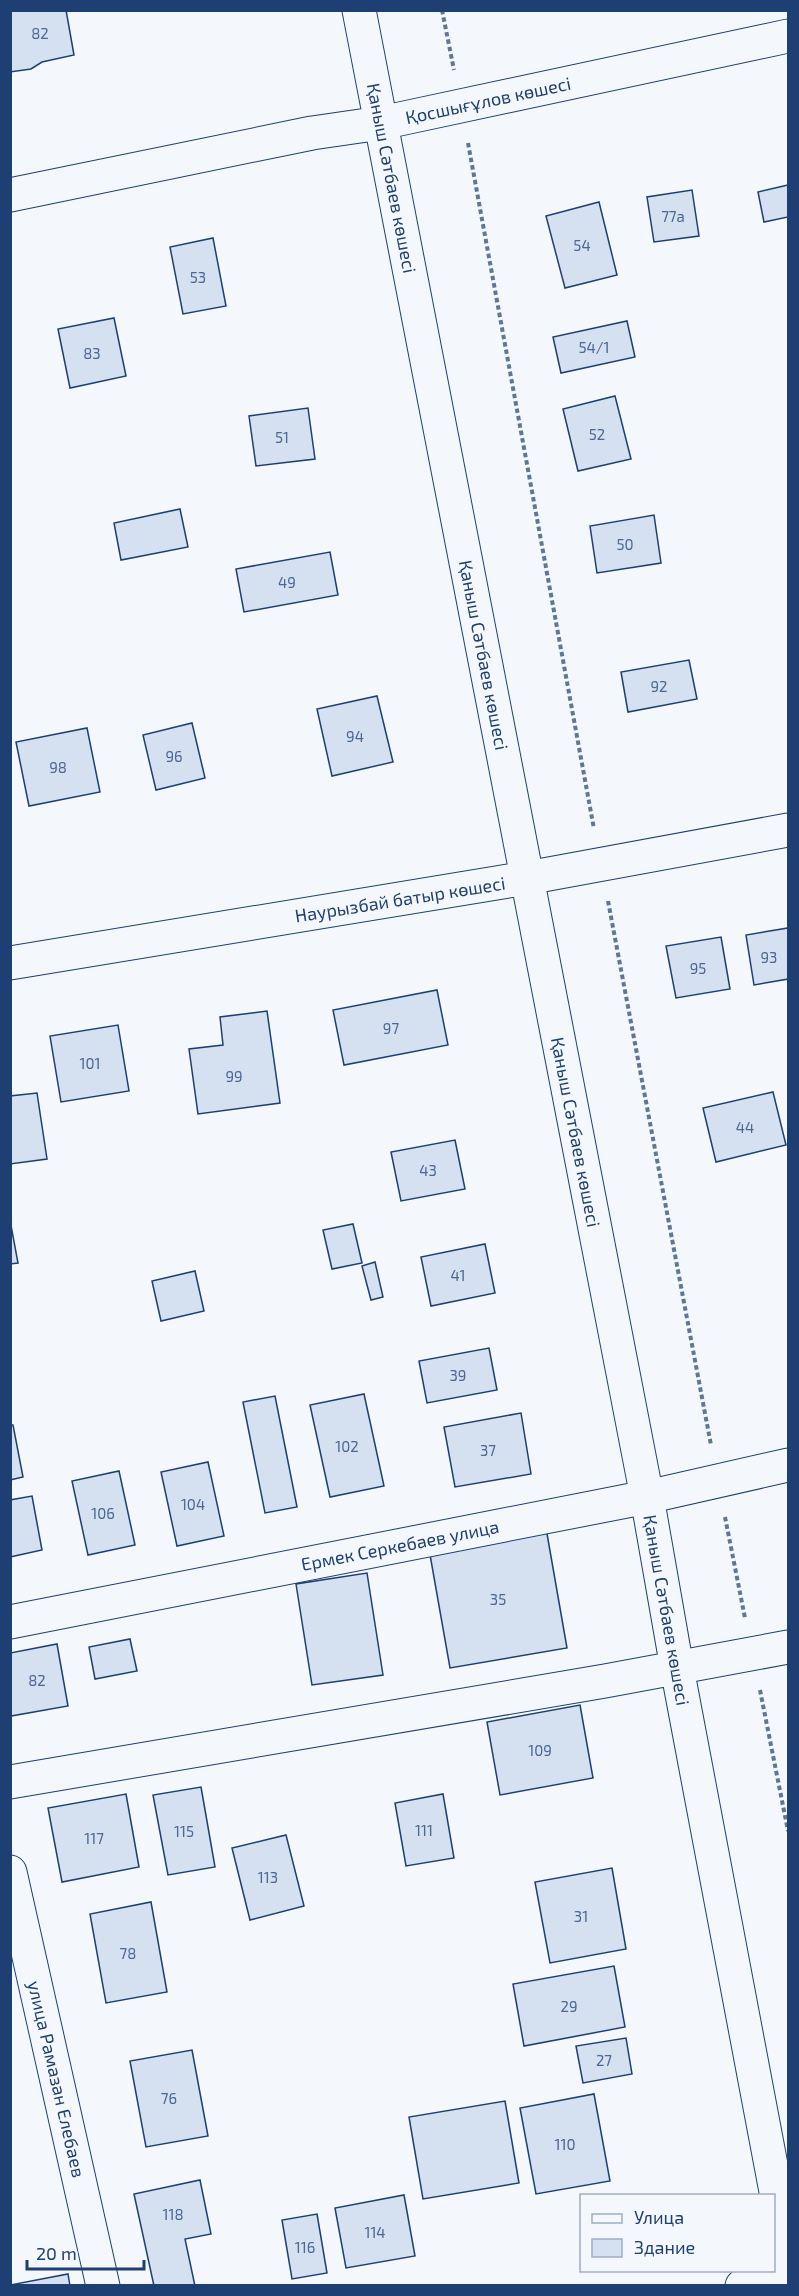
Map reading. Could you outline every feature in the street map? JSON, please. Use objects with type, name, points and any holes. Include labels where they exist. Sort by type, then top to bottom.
[{"type":"street","name":"Қаныш Сәтбаев көшесі","points":[[359,10],[647,1497],[677,1668],[789,2255]]},
{"type":"street","name":"Қосшығұлов көшесі","points":[[10,195],[312,133],[381,123],[789,36]]},
{"type":"street","name":"Наурызбай батыр көшесі","points":[[10,963],[527,878],[789,830]]},
{"type":"street","name":"Ермек Серкебаев улица","points":[[10,1622],[647,1497],[789,1465]]},
{"type":"street","points":[[10,1782],[789,1647]]},
{"type":"street","name":"улица Рамазан Елебаев","points":[[10,1872],[103,2286]]},
{"type":"street","points":[[742,2286],[789,2277]]},
{"type":"path","points":[[442,10],[718,1481],[789,1831]]},
{"type":"building","points":[[10,10],[66,10],[74,55],[42,62],[31,69],[10,72]]},
{"type":"building","points":[[788,185],[788,217],[764,222],[758,192]]},
{"type":"building","points":[[692,190],[699,236],[654,242],[647,197]]},
{"type":"building","points":[[599,202],[617,275],[565,288],[546,216]]},
{"type":"building","points":[[213,238],[226,306],[183,314],[170,247]]},
{"type":"building","points":[[114,318],[126,376],[70,388],[58,329]]},
{"type":"building","points":[[627,321],[635,357],[561,373],[553,337]]},
{"type":"building","points":[[615,396],[631,459],[578,471],[563,409]]},
{"type":"building","points":[[308,408],[315,459],[256,466],[249,416]]},
{"type":"building","points":[[180,509],[188,547],[121,560],[114,523]]},
{"type":"building","points":[[654,515],[661,563],[597,573],[590,526]]},
{"type":"building","points":[[330,552],[338,595],[244,612],[236,569]]},
{"type":"building","points":[[689,660],[697,699],[628,712],[621,672]]},
{"type":"building","points":[[377,696],[393,762],[332,776],[317,709]]},
{"type":"building","points":[[192,723],[205,778],[156,790],[143,735]]},
{"type":"building","points":[[87,728],[100,792],[29,806],[16,742]]},
{"type":"building","points":[[788,928],[788,979],[754,985],[746,935]]},
{"type":"building","points":[[721,937],[730,989],[676,998],[666,946]]},
{"type":"building","points":[[437,990],[448,1045],[344,1065],[333,1010]]},
{"type":"building","points":[[267,1011],[280,1103],[198,1114],[189,1049],[223,1045],[220,1017]]},
{"type":"building","points":[[118,1025],[129,1091],[61,1102],[50,1036]]},
{"type":"building","points":[[773,1092],[786,1145],[716,1162],[703,1108]]},
{"type":"building","points":[[37,1093],[47,1159],[10,1164],[10,1096]]},
{"type":"building","points":[[455,1140],[465,1189],[401,1201],[391,1152]]},
{"type":"building","points":[[10,1220],[18,1263],[10,1264]]},
{"type":"building","points":[[353,1224],[362,1263],[332,1269],[323,1230]]},
{"type":"building","points":[[485,1244],[495,1293],[431,1306],[421,1257]]},
{"type":"building","points":[[375,1262],[383,1297],[371,1300],[362,1266]]},
{"type":"building","points":[[195,1271],[204,1311],[161,1321],[152,1281]]},
{"type":"building","points":[[489,1348],[497,1390],[427,1403],[419,1361]]},
{"type":"building","points":[[364,1394],[384,1486],[330,1497],[310,1405]]},
{"type":"building","points":[[275,1396],[297,1507],[265,1513],[243,1402]]},
{"type":"building","points":[[521,1413],[531,1474],[455,1487],[444,1427]]},
{"type":"building","points":[[10,1425],[13,1425],[23,1477],[10,1480]]},
{"type":"building","points":[[208,1462],[224,1536],[177,1546],[161,1472]]},
{"type":"building","points":[[119,1471],[135,1545],[88,1555],[72,1481]]},
{"type":"building","points":[[32,1496],[42,1550],[10,1557],[10,1500]]},
{"type":"building","points":[[546,1528],[567,1648],[450,1668],[429,1549]]},
{"type":"building","points":[[367,1573],[383,1675],[312,1685],[296,1584]]},
{"type":"building","points":[[130,1639],[137,1671],[95,1679],[89,1647]]},
{"type":"building","points":[[57,1644],[68,1706],[11,1716],[10,1653]]},
{"type":"building","points":[[580,1705],[593,1778],[500,1795],[487,1722]]},
{"type":"building","points":[[201,1787],[215,1867],[168,1875],[153,1795]]},
{"type":"building","points":[[126,1794],[139,1867],[62,1882],[48,1808]]},
{"type":"building","points":[[443,1794],[454,1858],[406,1866],[395,1803]]},
{"type":"building","points":[[286,1835],[304,1906],[250,1920],[232,1848]]},
{"type":"building","points":[[612,1868],[626,1949],[550,1963],[535,1882]]},
{"type":"building","points":[[151,1902],[167,1992],[106,2003],[90,1914]]},
{"type":"building","points":[[614,1966],[625,2027],[524,2046],[513,1984]]},
{"type":"building","points":[[626,2038],[632,2074],[583,2083],[576,2046]]},
{"type":"building","points":[[192,2050],[208,2136],[146,2147],[130,2061]]},
{"type":"building","points":[[594,2094],[610,2181],[536,2194],[520,2108]]},
{"type":"building","points":[[505,2101],[519,2183],[423,2199],[409,2117]]},
{"type":"building","points":[[200,2180],[211,2234],[185,2239],[195,2286],[154,2286],[134,2194]]},
{"type":"building","points":[[404,2195],[415,2256],[346,2268],[335,2208]]},
{"type":"building","points":[[317,2214],[327,2273],[292,2279],[282,2220]]},
{"type":"building","points":[[68,2274],[70,2286],[10,2286],[10,2285]]}]
